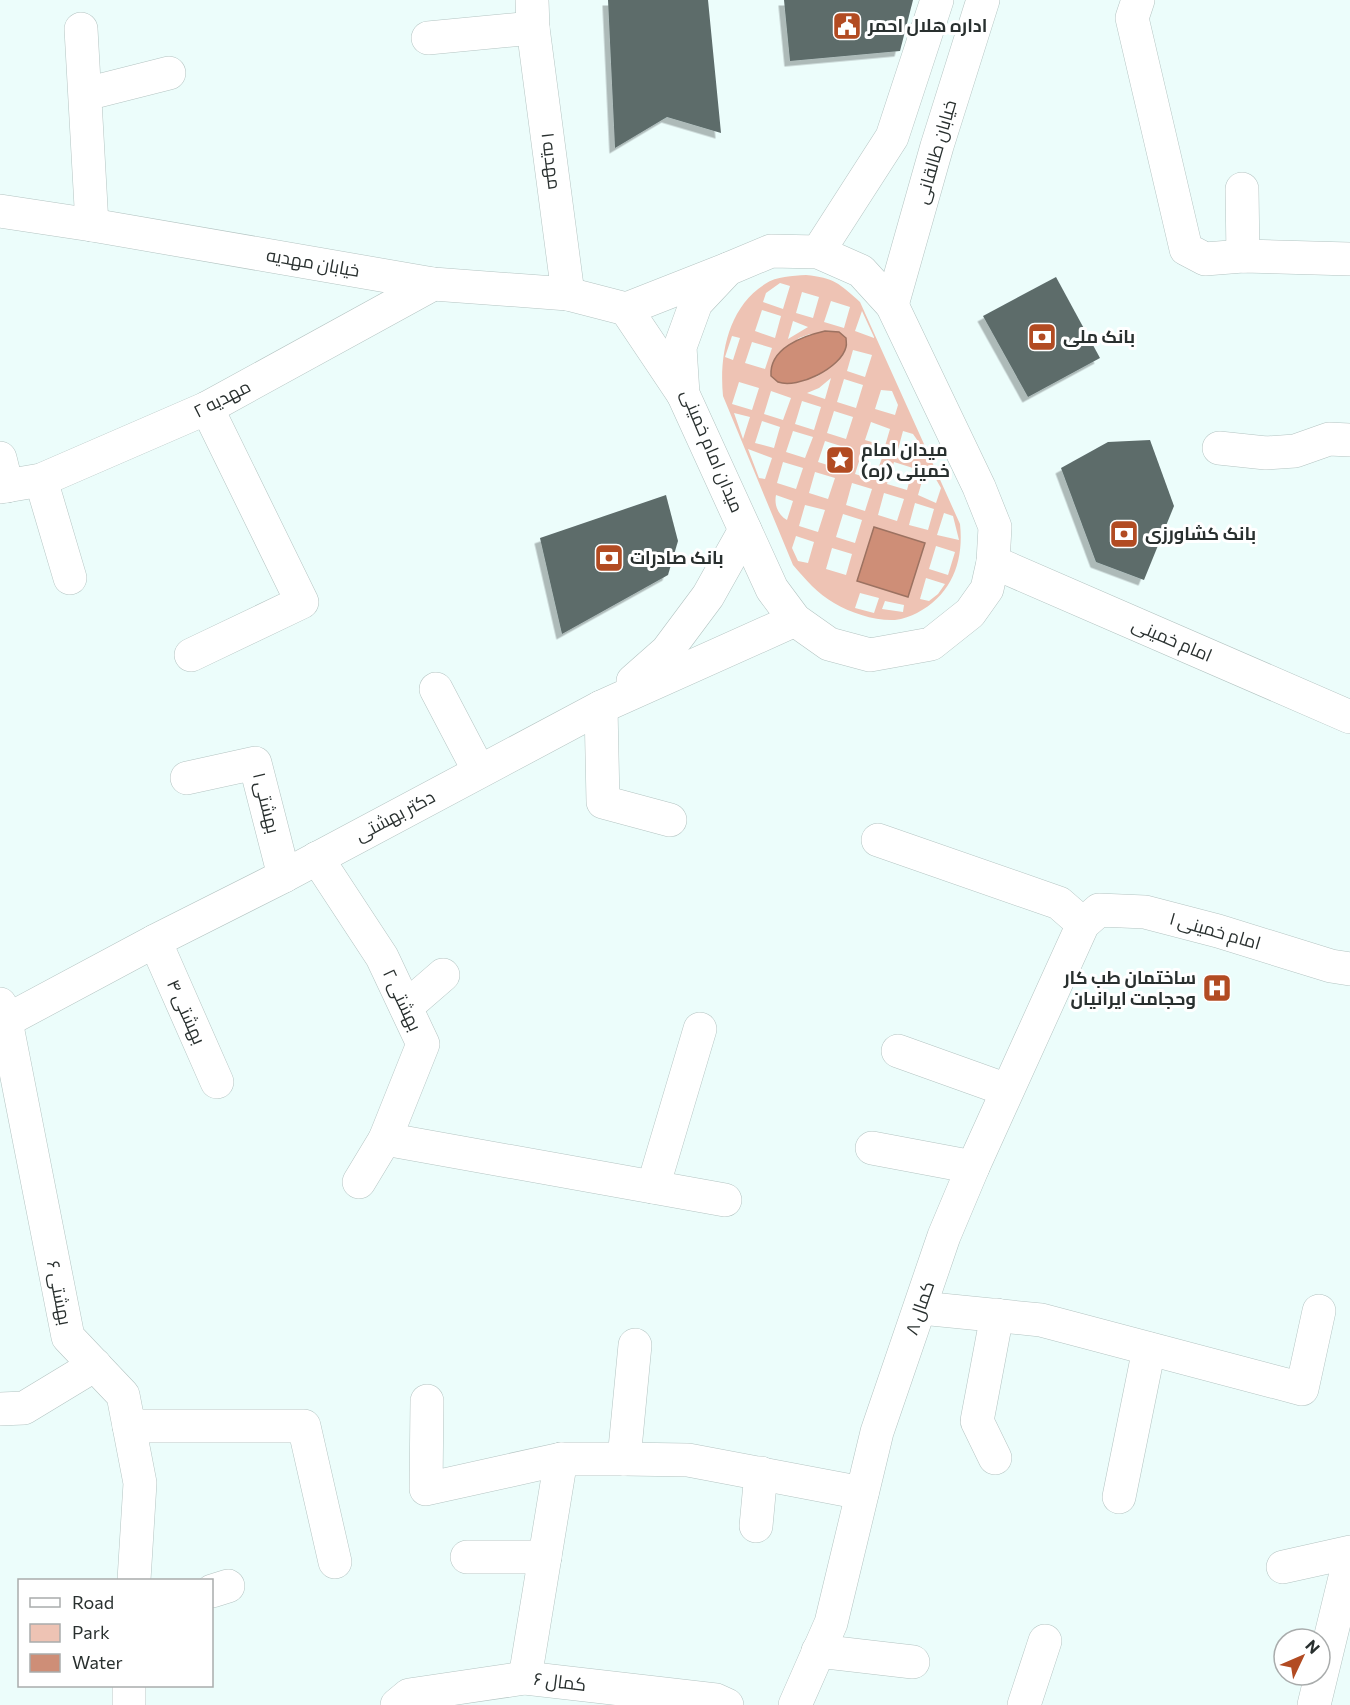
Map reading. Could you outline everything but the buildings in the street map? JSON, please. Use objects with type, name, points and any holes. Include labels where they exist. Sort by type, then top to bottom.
[{"type":"main road","points":[[818,252],[892,137],[938,0]]},
{"type":"main road","name":"خیابان طالقانی","points":[[892,305],[937,146],[983,0]]},
{"type":"main road","points":[[1138,0],[1132,18],[1186,249],[1205,260],[1243,256],[1350,260]]},
{"type":"main road","points":[[428,38],[533,14]]},
{"type":"main road","name":"مهدیه ۱","points":[[533,14],[568,294]]},
{"type":"main road","points":[[81,29],[92,225]]},
{"type":"main road","points":[[86,94],[169,73]]},
{"type":"main road","points":[[1242,189],[1243,256]]},
{"type":"main road","name":"خیابان مهدیه","points":[[0,211],[433,284],[568,294],[626,309]]},
{"type":"main road","name":"میدان امام خمینی","points":[[771,251],[818,252],[861,271],[892,305],[979,487],[995,527],[993,562],[987,589],[970,613],[931,645],[870,655],[829,644],[795,620],[772,589],[683,394],[680,347],[696,303],[728,269],[771,251]]},
{"type":"main road","points":[[683,394],[626,309],[728,269]]},
{"type":"main road","name":"مهدیه ۲","points":[[2,477],[41,480],[207,408],[433,284]]},
{"type":"main road","points":[[191,655],[302,602],[207,408]]},
{"type":"main road","points":[[1219,448],[1266,453],[1295,451],[1329,439],[1350,440]]},
{"type":"main road","points":[[41,480],[70,578]]},
{"type":"main road","points":[[670,820],[603,802],[601,707],[667,651],[708,596],[745,530]]},
{"type":"main road","name":"امام خمینی","points":[[993,562],[1350,717]]},
{"type":"main road","name":"دکتر بهشتی","points":[[2,1016],[284,876],[601,707],[795,620]]},
{"type":"main road","points":[[436,689],[479,771]]},
{"type":"main road","name":"بهشتی ۱","points":[[187,778],[255,763],[284,876]]},
{"type":"main road","points":[[878,840],[1059,903],[1083,924]]},
{"type":"main road","name":"بهشتی ۲","points":[[317,858],[382,957],[423,1044],[385,1139],[359,1182]]},
{"type":"main road","name":"امام خمینی ۱","points":[[1083,924],[1099,909],[1145,912],[1218,931],[1331,966],[1350,969]]},
{"type":"main road","name":"کمال ۸","points":[[795,1705],[831,1623],[877,1432],[944,1236],[972,1167],[1083,924]]},
{"type":"main road","name":"بهشتی ۴","points":[[154,941],[217,1082]]},
{"type":"main road","points":[[406,1007],[443,975]]},
{"type":"main road","name":"بهشتی ۶","points":[[2,1016],[68,1337],[123,1395],[141,1483],[134,1579]]},
{"type":"main road","points":[[653,1187],[700,1029]]},
{"type":"main road","points":[[898,1051],[1007,1090]]},
{"type":"main road","points":[[385,1139],[724,1200]]},
{"type":"main road","points":[[872,1148],[972,1167]]},
{"type":"main road","points":[[921,1308],[1041,1320],[1302,1389],[1319,1311]]},
{"type":"main road","points":[[995,1458],[977,1421],[997,1315]]},
{"type":"main road","points":[[624,1459],[635,1345]]},
{"type":"main road","points":[[1119,1497],[1149,1349]]},
{"type":"main road","points":[[0,1409],[24,1408],[95,1365]]},
{"type":"main road","points":[[427,1401],[426,1489],[561,1459],[624,1459],[688,1460],[862,1493]]},
{"type":"main road","points":[[129,1426],[304,1426],[335,1562]]},
{"type":"main road","points":[[525,1678],[561,1459]]},
{"type":"main road","points":[[756,1526],[761,1473]]},
{"type":"main road","points":[[1283,1567],[1350,1552]]},
{"type":"main road","points":[[467,1557],[545,1557]]},
{"type":"main road","points":[[1314,1705],[1350,1557]]},
{"type":"main road","points":[[1024,1705],[1045,1641]]},
{"type":"main road","points":[[818,1651],[914,1662]]},
{"type":"main road","name":"کمال ۶","points":[[397,1705],[409,1695],[525,1678],[716,1700],[727,1705]]},
{"type":"main road","points":[[129,1687],[129,1705]]},
{"type":"green space","name":"میدان امام خمینی (ره)","points":[[806,275],[830,280],[860,302],[960,524],[960,551],[953,576],[947,587],[929,606],[904,618],[879,619],[863,616],[841,607],[817,591],[793,565],[723,396],[725,349],[734,319],[742,306],[752,294],[774,279]],"holes":[[[780,283],[790,286],[783,309],[763,302],[766,293]],[[802,292],[819,297],[813,318],[796,313]],[[831,301],[850,307],[844,328],[824,322]],[[762,310],[781,316],[775,338],[755,331]],[[862,311],[874,337],[874,338],[855,331]],[[793,321],[808,327],[788,339]],[[810,334],[839,359],[818,376],[792,383],[778,355],[799,338]],[[732,336],[740,338],[733,360],[725,357]],[[752,342],[772,348],[765,369],[745,363]],[[853,350],[872,355],[865,377],[847,371]],[[831,378],[825,399],[807,393],[819,388]],[[844,379],[863,385],[856,408],[837,402]],[[739,382],[759,388],[752,410],[732,404]],[[881,390],[892,391],[898,405],[895,415],[875,409]],[[771,391],[791,398],[783,420],[764,414]],[[802,401],[821,407],[814,430],[795,424]],[[834,411],[853,417],[846,439],[827,433]],[[734,413],[750,417],[743,439]],[[762,421],[780,427],[774,448],[755,443]],[[871,422],[890,429],[885,446],[865,440]],[[793,431],[813,437],[805,458],[786,452]],[[903,431],[913,434],[920,444],[916,459],[897,453]],[[825,441],[844,447],[837,468],[818,462]],[[748,449],[772,458],[765,479],[759,478]],[[862,452],[882,458],[874,480],[855,474]],[[783,462],[803,468],[796,489],[777,483]],[[894,462],[913,468],[907,490],[887,484]],[[925,471],[933,474],[941,488],[936,503],[918,495]],[[815,472],[835,478],[828,499],[809,493]],[[852,483],[872,489],[865,511],[846,505]],[[884,493],[904,499],[897,521],[878,515]],[[776,495],[793,501],[787,520],[777,509]],[[915,503],[934,509],[928,530],[909,525]],[[805,505],[825,510],[818,532],[799,526]],[[944,513],[953,516],[959,540],[937,535]],[[843,514],[862,520],[855,543],[836,537]],[[796,536],[814,542],[808,563],[798,561],[792,548]],[[936,546],[955,552],[948,575],[929,569]],[[832,548],[852,554],[846,575],[826,569]],[[926,578],[945,584],[929,601],[920,599]],[[860,593],[879,598],[874,613],[855,608]],[[885,601],[904,605],[903,612],[882,609]]]},
{"type":"water","points":[[825,331],[839,332],[846,338],[846,347],[842,355],[828,369],[807,380],[796,382],[778,382],[771,376],[772,366],[781,351],[798,340]]},
{"type":"water","points":[[874,527],[925,543],[908,597],[857,581]]},
{"type":"place","name":"اداره هلال احمر","points":[[847,26]]},
{"type":"place","name":"بانک ملی","points":[[1042,337]]},
{"type":"place","name":"میدان امام خمینی (ره)","points":[[840,460]]},
{"type":"place","name":"بانک کشاورزی","points":[[1124,534]]},
{"type":"place","name":"بانک صادرات","points":[[609,558]]},
{"type":"place","name":"ساختمان طب کار و‌حجامت ایرانیان","points":[[1217,988]]}]
